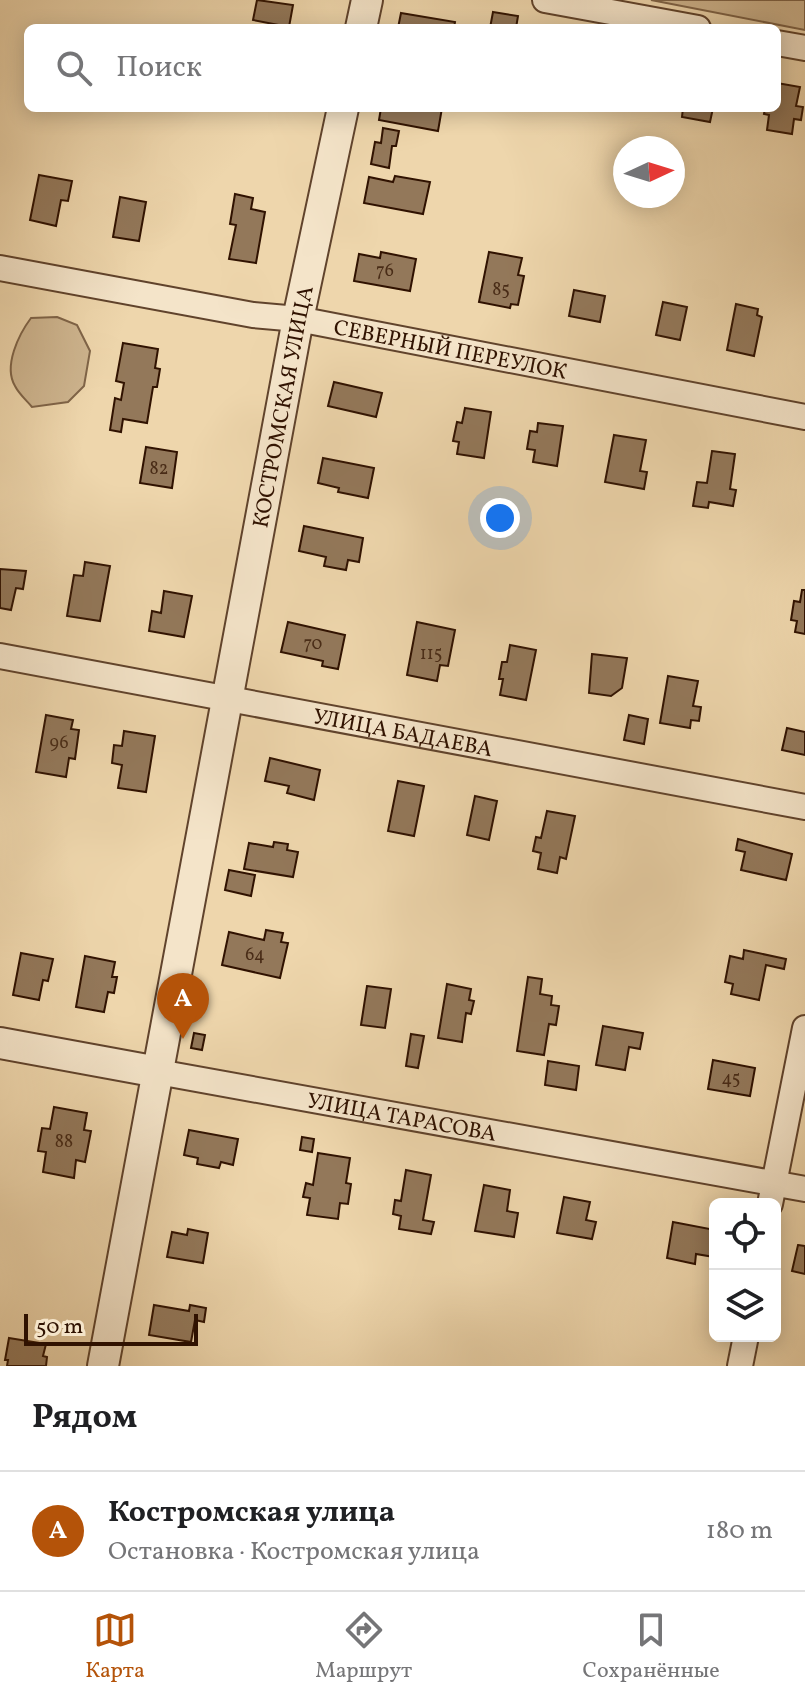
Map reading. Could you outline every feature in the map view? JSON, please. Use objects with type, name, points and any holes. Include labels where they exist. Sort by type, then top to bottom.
[{"type":"street","points":[[362,24],[367,0]]},
{"type":"street","points":[[545,0],[676,24]]},
{"type":"street","points":[[781,44],[805,48]]},
{"type":"street","name":"КОСТРОМСКАЯ УЛИЦА","points":[[103,1366],[298,319],[342,112]]},
{"type":"street","name":"СЕВЕРНЫЙ ПЕРЕУЛОК","points":[[0,268],[253,315],[298,319],[805,417]]},
{"type":"street","name":"УЛИЦА БАДАЕВА","points":[[0,656],[805,807]]},
{"type":"street","points":[[772,1194],[805,1028]]},
{"type":"street","name":"УЛИЦА ТАРАСОВА","points":[[0,1043],[772,1194],[805,1189]]},
{"type":"street","points":[[740,1366],[745,1342]]},
{"type":"shaded area","points":[[651,0],[805,0],[805,30]]},
{"type":"shaded area","points":[[57,317],[77,325],[90,351],[84,386],[68,402],[32,407],[12,378],[14,350],[31,318]]},
{"type":"building","points":[[257,0],[293,5],[290,24],[253,20]]},
{"type":"building","points":[[493,12],[518,16],[517,24],[491,24]]},
{"type":"building","points":[[401,13],[455,22],[455,24],[399,24]]},
{"type":"building","points":[[781,84],[800,87],[796,106],[803,107],[801,120],[794,119],[792,134],[767,130],[769,115],[764,114],[781,112]]},
{"type":"building","points":[[380,112],[441,112],[438,131],[379,120]]},
{"type":"building","points":[[683,112],[712,112],[710,122],[682,117]]},
{"type":"building","points":[[383,128],[399,131],[396,146],[392,146],[389,168],[371,164],[375,142],[381,143]]},
{"type":"building","points":[[39,175],[72,181],[68,201],[61,200],[56,226],[30,220]]},
{"type":"building","points":[[395,176],[430,182],[423,214],[364,203],[369,177],[393,182]]},
{"type":"building","points":[[235,194],[253,198],[251,209],[265,212],[256,263],[229,259],[236,225],[230,224]]},
{"type":"building","points":[[120,197],[146,202],[139,241],[113,237]]},
{"type":"building","points":[[381,252],[416,259],[410,291],[354,281],[359,254],[380,258]]},
{"type":"building","points":[[489,252],[522,258],[518,275],[524,276],[518,305],[511,304],[510,308],[479,302]]},
{"type":"building","points":[[574,290],[605,296],[600,322],[569,316]]},
{"type":"building","points":[[663,302],[687,307],[680,340],[656,335]]},
{"type":"building","points":[[736,304],[758,309],[757,315],[762,317],[754,356],[727,350]]},
{"type":"building","points":[[123,343],[158,349],[155,368],[160,369],[157,387],[153,387],[147,423],[123,419],[121,432],[110,430],[115,398],[121,400],[124,383],[116,381]]},
{"type":"building","points":[[334,382],[382,393],[376,417],[328,406]]},
{"type":"building","points":[[465,408],[491,412],[484,458],[457,454],[459,442],[453,441],[457,422],[462,423]]},
{"type":"building","points":[[538,423],[563,426],[557,466],[533,462],[535,450],[527,449],[530,431],[537,432]]},
{"type":"building","points":[[614,435],[646,440],[640,471],[647,472],[644,489],[605,482]]},
{"type":"building","points":[[146,447],[177,452],[172,488],[140,483]]},
{"type":"building","points":[[712,451],[735,454],[730,489],[736,490],[733,506],[709,502],[708,508],[693,506],[697,482],[707,483]]},
{"type":"building","points":[[323,458],[374,468],[368,498],[338,492],[339,488],[318,483]]},
{"type":"building","points":[[304,526],[363,538],[359,562],[348,560],[346,570],[324,566],[326,557],[299,551]]},
{"type":"building","points":[[85,562],[110,566],[100,621],[67,616],[74,575],[83,576]]},
{"type":"building","points":[[0,569],[26,571],[23,589],[16,588],[11,610],[0,608]]},
{"type":"building","points":[[802,590],[805,590],[805,634],[795,632],[797,621],[791,620],[794,601],[800,602]]},
{"type":"building","points":[[164,591],[192,596],[184,637],[149,631],[152,611],[161,613]]},
{"type":"building","points":[[288,622],[345,635],[338,669],[322,666],[323,661],[281,652]]},
{"type":"building","points":[[417,622],[455,630],[448,666],[440,665],[437,681],[407,675]]},
{"type":"building","points":[[510,645],[536,650],[526,700],[500,695],[502,662],[507,662]]},
{"type":"building","points":[[592,654],[627,658],[622,688],[611,696],[589,693]]},
{"type":"building","points":[[668,676],[698,681],[693,706],[701,707],[699,721],[691,720],[690,728],[660,723]]},
{"type":"building","points":[[46,715],[73,720],[71,729],[79,730],[75,759],[69,758],[66,777],[36,772]]},
{"type":"building","points":[[629,715],[648,719],[644,744],[624,740]]},
{"type":"building","points":[[787,728],[805,732],[805,755],[782,750]]},
{"type":"building","points":[[124,731],[155,736],[146,792],[118,788],[122,765],[112,763],[114,745],[122,746]]},
{"type":"building","points":[[270,758],[320,770],[314,800],[287,793],[289,786],[265,781]]},
{"type":"building","points":[[398,781],[424,786],[414,836],[388,831]]},
{"type":"building","points":[[475,796],[497,801],[489,840],[467,835]]},
{"type":"building","points":[[547,811],[575,816],[566,859],[560,857],[557,873],[538,869],[541,853],[533,851],[536,837],[541,838]]},
{"type":"building","points":[[738,839],[792,854],[786,880],[741,870],[745,852],[736,850]]},
{"type":"building","points":[[274,842],[288,844],[287,850],[298,852],[293,877],[244,869],[249,843],[273,847]]},
{"type":"building","points":[[229,870],[255,875],[251,896],[225,890]]},
{"type":"building","points":[[266,930],[283,933],[281,942],[288,943],[280,978],[222,965],[229,932],[264,940]]},
{"type":"building","points":[[744,950],[786,959],[784,969],[766,965],[759,1000],[731,994],[733,984],[725,982],[730,956],[743,959]]},
{"type":"building","points":[[21,953],[53,959],[48,981],[43,980],[39,1000],[13,995]]},
{"type":"building","points":[[85,956],[115,962],[112,977],[117,977],[114,993],[108,992],[104,1012],[76,1007]]},
{"type":"building","points":[[528,977],[542,979],[540,994],[552,996],[551,1005],[559,1006],[556,1025],[549,1024],[544,1055],[517,1051]]},
{"type":"building","points":[[447,984],[471,989],[469,1000],[474,1001],[471,1014],[466,1013],[462,1042],[438,1038]]},
{"type":"building","points":[[367,986],[391,989],[385,1028],[361,1025]]},
{"type":"building","points":[[603,1026],[643,1033],[640,1049],[629,1047],[625,1070],[596,1065]]},
{"type":"building","points":[[194,1033],[205,1035],[202,1050],[191,1048]]},
{"type":"building","points":[[411,1034],[424,1036],[418,1068],[406,1066]]},
{"type":"building","points":[[713,1060],[755,1068],[750,1096],[708,1089]]},
{"type":"building","points":[[548,1061],[579,1066],[576,1090],[545,1085]]},
{"type":"building","points":[[54,1107],[87,1113],[84,1130],[91,1131],[85,1162],[76,1160],[74,1178],[43,1172],[46,1152],[38,1151],[42,1128],[50,1129]]},
{"type":"building","points":[[189,1130],[238,1139],[233,1165],[221,1162],[219,1168],[197,1164],[198,1158],[184,1155]]},
{"type":"building","points":[[302,1137],[314,1139],[312,1152],[300,1150]]},
{"type":"building","points":[[318,1153],[350,1158],[346,1183],[351,1184],[348,1204],[340,1203],[338,1219],[307,1215],[310,1198],[303,1197],[306,1183],[313,1185]]},
{"type":"building","points":[[406,1170],[431,1175],[423,1220],[434,1222],[431,1234],[399,1229],[401,1216],[393,1214],[395,1200],[401,1201]]},
{"type":"building","points":[[484,1185],[510,1190],[507,1211],[518,1213],[514,1237],[475,1231]]},
{"type":"building","points":[[564,1197],[590,1202],[586,1220],[596,1222],[592,1239],[557,1233]]},
{"type":"building","points":[[673,1222],[709,1229],[709,1256],[696,1254],[695,1264],[667,1258]]},
{"type":"building","points":[[188,1229],[208,1233],[203,1263],[167,1257],[172,1232],[187,1235]]},
{"type":"building","points":[[798,1245],[805,1246],[805,1274],[792,1271]]},
{"type":"building","points":[[154,1305],[189,1311],[190,1305],[206,1308],[204,1322],[195,1320],[191,1342],[149,1335]]},
{"type":"building","points":[[9,1338],[46,1344],[43,1356],[47,1357],[46,1366],[7,1366],[8,1360],[5,1360]]},
{"type":"place","name":"Костромская улица","points":[[183,1039]]}]
